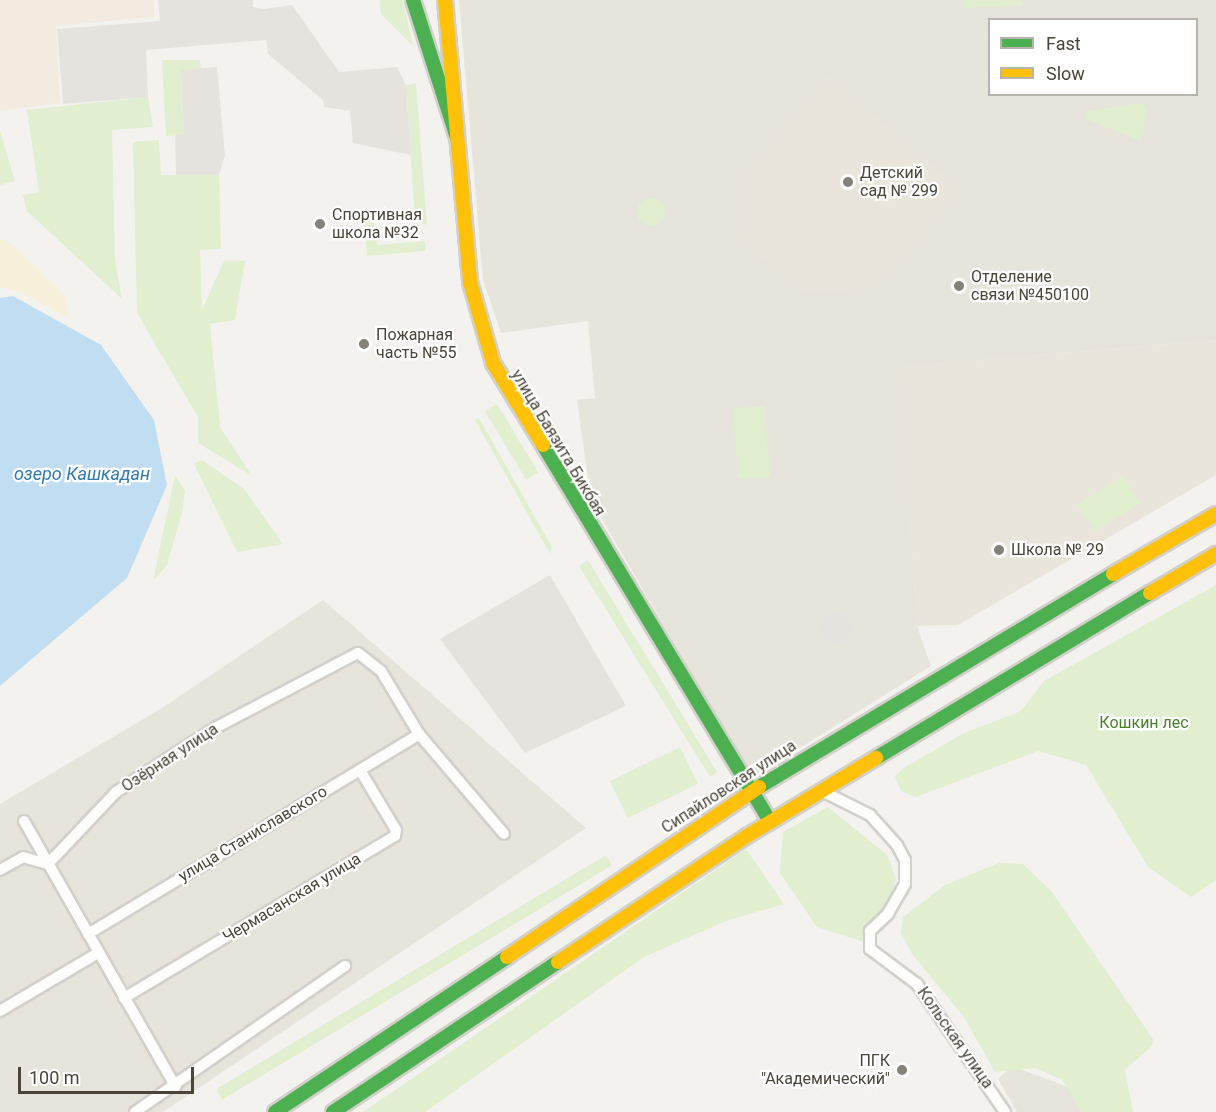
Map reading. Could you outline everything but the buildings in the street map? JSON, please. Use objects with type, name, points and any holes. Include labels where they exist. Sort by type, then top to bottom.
[{"type":"main road","points":[[413,0],[433,75],[457,138]]},
{"type":"main road","name":"улица Баязита Бикбая","points":[[445,0],[470,282],[493,363],[770,822]]},
{"type":"main road","name":"Сипайловская улица","points":[[275,1112],[635,867],[753,794],[821,746],[1216,514]]},
{"type":"main road","points":[[333,1112],[820,790],[1216,554]]},
{"type":"street","name":"Озёрная улица","points":[[48,864],[116,792],[215,728],[358,654],[381,671],[419,734]]},
{"type":"street","name":"улица Станиславского","points":[[88,934],[419,734]]},
{"type":"street","points":[[419,734],[504,834]]},
{"type":"street","name":"Чермасанская улица","points":[[124,998],[394,836],[396,830],[360,770]]},
{"type":"street","name":"Кольская улица","points":[[820,790],[870,815],[901,852],[905,884],[888,914],[870,931],[870,949],[923,991],[1005,1112]]},
{"type":"street","points":[[24,821],[176,1087]]},
{"type":"street","points":[[0,870],[23,857],[48,864]]},
{"type":"street","points":[[0,1011],[98,953]]},
{"type":"street","points":[[135,1112],[176,1087],[345,966]]},
{"type":"shaded area","points":[[0,0],[154,0],[155,17],[56,26],[60,103],[0,111]]},
{"type":"shaded area","points":[[158,0],[253,0],[253,7],[264,9],[292,5],[339,72],[397,67],[406,85],[411,155],[353,143],[350,111],[324,107],[323,100],[268,54],[266,40],[146,50],[148,97],[63,104],[57,29],[160,21]]},
{"type":"shaded area","points":[[459,0],[1216,0],[1216,340],[900,367],[917,626],[931,666],[752,778],[591,500],[577,400],[595,398],[588,321],[501,333],[483,280]]},
{"type":"shaded area","points":[[217,67],[225,156],[219,175],[176,175],[175,135],[184,134],[181,70]]},
{"type":"shaded area","name":"Детский сад № 299","points":[[828,76],[962,190],[879,288],[801,293],[740,240],[744,174]]},
{"type":"shaded area","name":"Школа № 29","points":[[1216,340],[1216,475],[958,625],[917,626],[899,367]]},
{"type":"shaded area","points":[[550,575],[626,706],[525,753],[440,639]]},
{"type":"shaded area","points":[[323,600],[586,828],[163,1112],[0,1112],[0,804],[162,708]]},
{"type":"shaded area","points":[[836,612],[847,617],[852,628],[847,639],[836,644],[825,639],[820,628],[825,617]]},
{"type":"shaded area","points":[[1012,1066],[1068,1087],[1113,1112],[1017,1112],[998,1079]]},
{"type":"green space","points":[[380,0],[403,0],[413,46],[381,14]]},
{"type":"green space","points":[[962,0],[1023,0],[1023,5],[962,8]]},
{"type":"green space","points":[[162,60],[200,60],[201,69],[181,71],[184,135],[166,136]]},
{"type":"green space","points":[[416,83],[427,225],[415,221],[406,85]]},
{"type":"green space","points":[[148,97],[153,127],[112,130],[115,260],[122,299],[27,211],[23,195],[39,192],[27,110]]},
{"type":"green space","points":[[1143,103],[1148,108],[1141,141],[1083,118],[1088,111]]},
{"type":"green space","points":[[0,131],[15,181],[0,185]]},
{"type":"green space","points":[[159,140],[161,175],[219,175],[221,249],[200,250],[202,310],[224,261],[245,261],[235,320],[210,324],[220,427],[252,476],[198,443],[198,417],[137,313],[133,142]]},
{"type":"green space","points":[[651,198],[661,202],[665,212],[661,222],[651,226],[641,222],[637,212],[641,202]]},
{"type":"green space","points":[[364,215],[374,219],[377,245],[425,241],[426,251],[367,256]]},
{"type":"green space","points":[[497,404],[538,473],[526,480],[485,411]]},
{"type":"green space","points":[[765,406],[770,477],[738,479],[733,408]]},
{"type":"green space","points":[[479,418],[552,547],[550,554],[475,420]]},
{"type":"green space","points":[[202,460],[244,489],[283,544],[237,552],[194,464]]},
{"type":"green space","points":[[175,475],[185,491],[182,513],[167,565],[153,581]]},
{"type":"green space","points":[[1123,476],[1140,503],[1095,531],[1078,504]]},
{"type":"green space","points":[[588,560],[717,772],[710,777],[579,566]]},
{"type":"green space","name":"Кошкин лес","points":[[1216,585],[1216,880],[1191,897],[1148,867],[1086,765],[1038,751],[916,797],[901,791],[895,777],[902,769],[964,733],[1021,711],[1044,681]]},
{"type":"green space","points":[[680,747],[698,784],[628,818],[610,781]]},
{"type":"green space","points":[[828,807],[887,855],[896,879],[889,905],[864,933],[864,942],[817,927],[780,873],[783,832]]},
{"type":"green space","points":[[746,849],[784,904],[726,921],[644,957],[425,1112],[363,1112]]},
{"type":"green space","points":[[606,855],[612,865],[222,1100],[216,1089]]},
{"type":"green space","points":[[999,863],[1023,864],[1052,892],[1153,1039],[1152,1046],[1125,1070],[1133,1112],[1082,1112],[1062,1080],[1035,1068],[995,1072],[964,1017],[912,954],[901,933],[903,917],[945,885]]},
{"type":"sand","points":[[0,239],[12,244],[66,296],[69,319],[23,293],[0,287]]},
{"type":"water","name":"озеро Кашкадан","points":[[13,296],[101,345],[154,420],[167,485],[127,578],[0,686],[0,298]]},
{"type":"traffic: fast","points":[[413,0],[457,138]]},
{"type":"traffic: fast","points":[[543,445],[770,822]]},
{"type":"traffic: fast","points":[[759,787],[1113,574]]},
{"type":"traffic: fast","points":[[876,758],[1150,593]]},
{"type":"traffic: fast","points":[[275,1112],[507,957]]},
{"type":"traffic: fast","points":[[333,1112],[558,962]]},
{"type":"traffic: slow","points":[[445,0],[470,282],[493,363],[543,445]]},
{"type":"traffic: slow","points":[[1113,574],[1216,514]]},
{"type":"traffic: slow","points":[[1150,593],[1216,554]]},
{"type":"traffic: slow","points":[[558,962],[747,836],[876,758]]},
{"type":"traffic: slow","points":[[507,957],[759,787]]},
{"type":"place","name":"Детский сад № 299","points":[[848,182]]},
{"type":"place","name":"Спортивная школа №32","points":[[320,224]]},
{"type":"place","name":"Отделение связи №450100","points":[[959,286]]},
{"type":"place","name":"Пожарная часть №55","points":[[364,344]]},
{"type":"place","name":"Школа № 29","points":[[999,550]]},
{"type":"place","name":"ПГК \"Академический\"","points":[[902,1070]]}]
